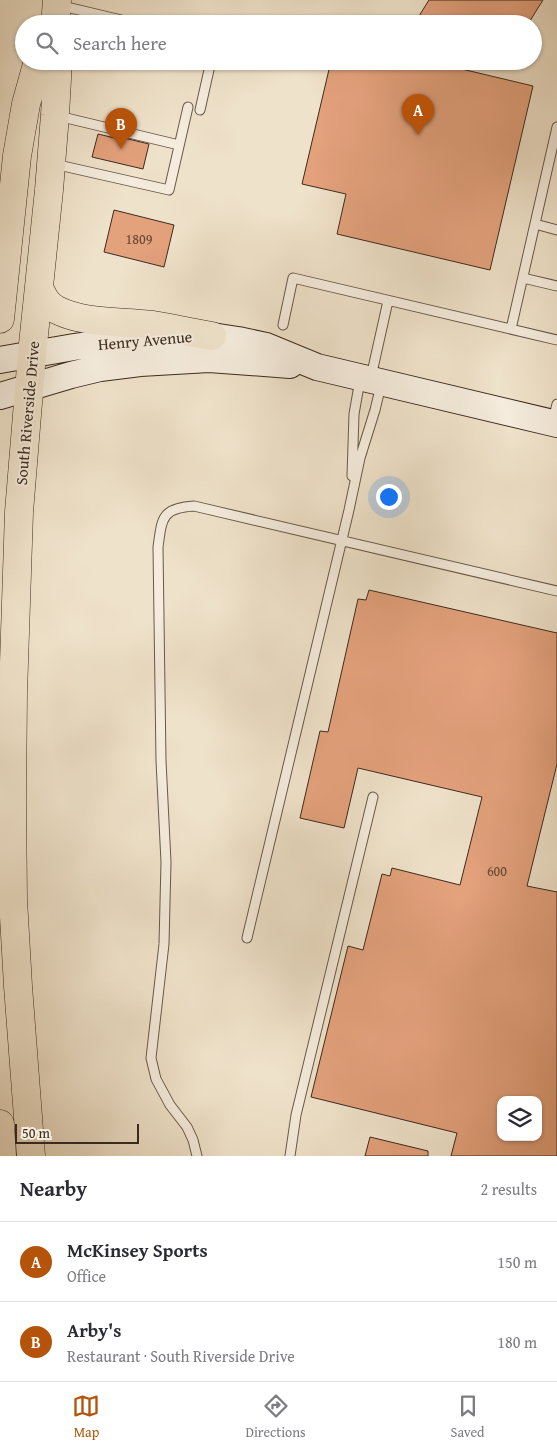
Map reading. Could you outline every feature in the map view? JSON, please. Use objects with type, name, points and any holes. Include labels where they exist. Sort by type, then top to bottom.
[{"type":"main road","points":[[0,319],[15,176],[26,104],[35,70]]},
{"type":"main road","name":"South Riverside Drive","points":[[31,1156],[13,900],[13,693],[18,512],[52,163],[58,70]]},
{"type":"main road","points":[[39,286],[43,298],[48,304],[56,310],[69,314],[104,321],[152,325],[212,336]]},
{"type":"main road","points":[[0,1124],[2,1156]]},
{"type":"street","points":[[0,212],[15,176]]},
{"type":"street","name":"Henry Avenue","points":[[0,360],[144,338],[183,335],[212,336],[266,346],[317,367],[371,380],[556,417]]},
{"type":"street","name":"Henry Avenue","points":[[0,396],[100,368],[172,360],[216,359],[317,367]]},
{"type":"lane","points":[[56,13],[71,15]]},
{"type":"lane","points":[[200,110],[209,70]]},
{"type":"lane","points":[[52,163],[169,190],[188,107]]},
{"type":"lane","points":[[55,115],[180,145]]},
{"type":"lane","points":[[511,329],[557,127]]},
{"type":"lane","points":[[535,224],[557,230]]},
{"type":"lane","points":[[283,325],[294,278],[557,340]]},
{"type":"lane","points":[[523,278],[557,286]]},
{"type":"lane","points":[[352,493],[354,414],[371,380],[388,300]]},
{"type":"lane","points":[[247,938],[360,458],[375,410],[371,380]]},
{"type":"lane","points":[[197,1156],[194,1140],[187,1127],[170,1105],[156,1079],[151,1058],[164,944],[165,919],[166,862],[161,752],[158,547],[162,520],[166,514],[174,509],[194,506],[557,591]]},
{"type":"lane","points":[[290,1156],[296,1115],[373,797]]},
{"type":"building","points":[[429,0],[543,0],[534,15],[420,15]]},
{"type":"building","points":[[329,70],[466,70],[533,86],[490,270],[337,234],[346,194],[302,184]]},
{"type":"building","points":[[98,134],[149,144],[143,169],[92,157]]},
{"type":"building","points":[[114,210],[174,225],[164,267],[104,252]]},
{"type":"building","points":[[369,590],[557,633],[557,764],[527,886],[557,892],[557,1156],[451,1156],[457,1133],[311,1097],[348,946],[363,950],[382,874],[390,876],[392,868],[460,885],[482,797],[358,768],[344,828],[300,818],[320,731],[328,732],[358,599],[366,600]]},
{"type":"building","points":[[370,1137],[428,1151],[428,1156],[365,1156]]},
{"type":"place","name":"McKinsey Sports","points":[[418,135]]},
{"type":"place","name":"Arby's","points":[[121,149]]}]
